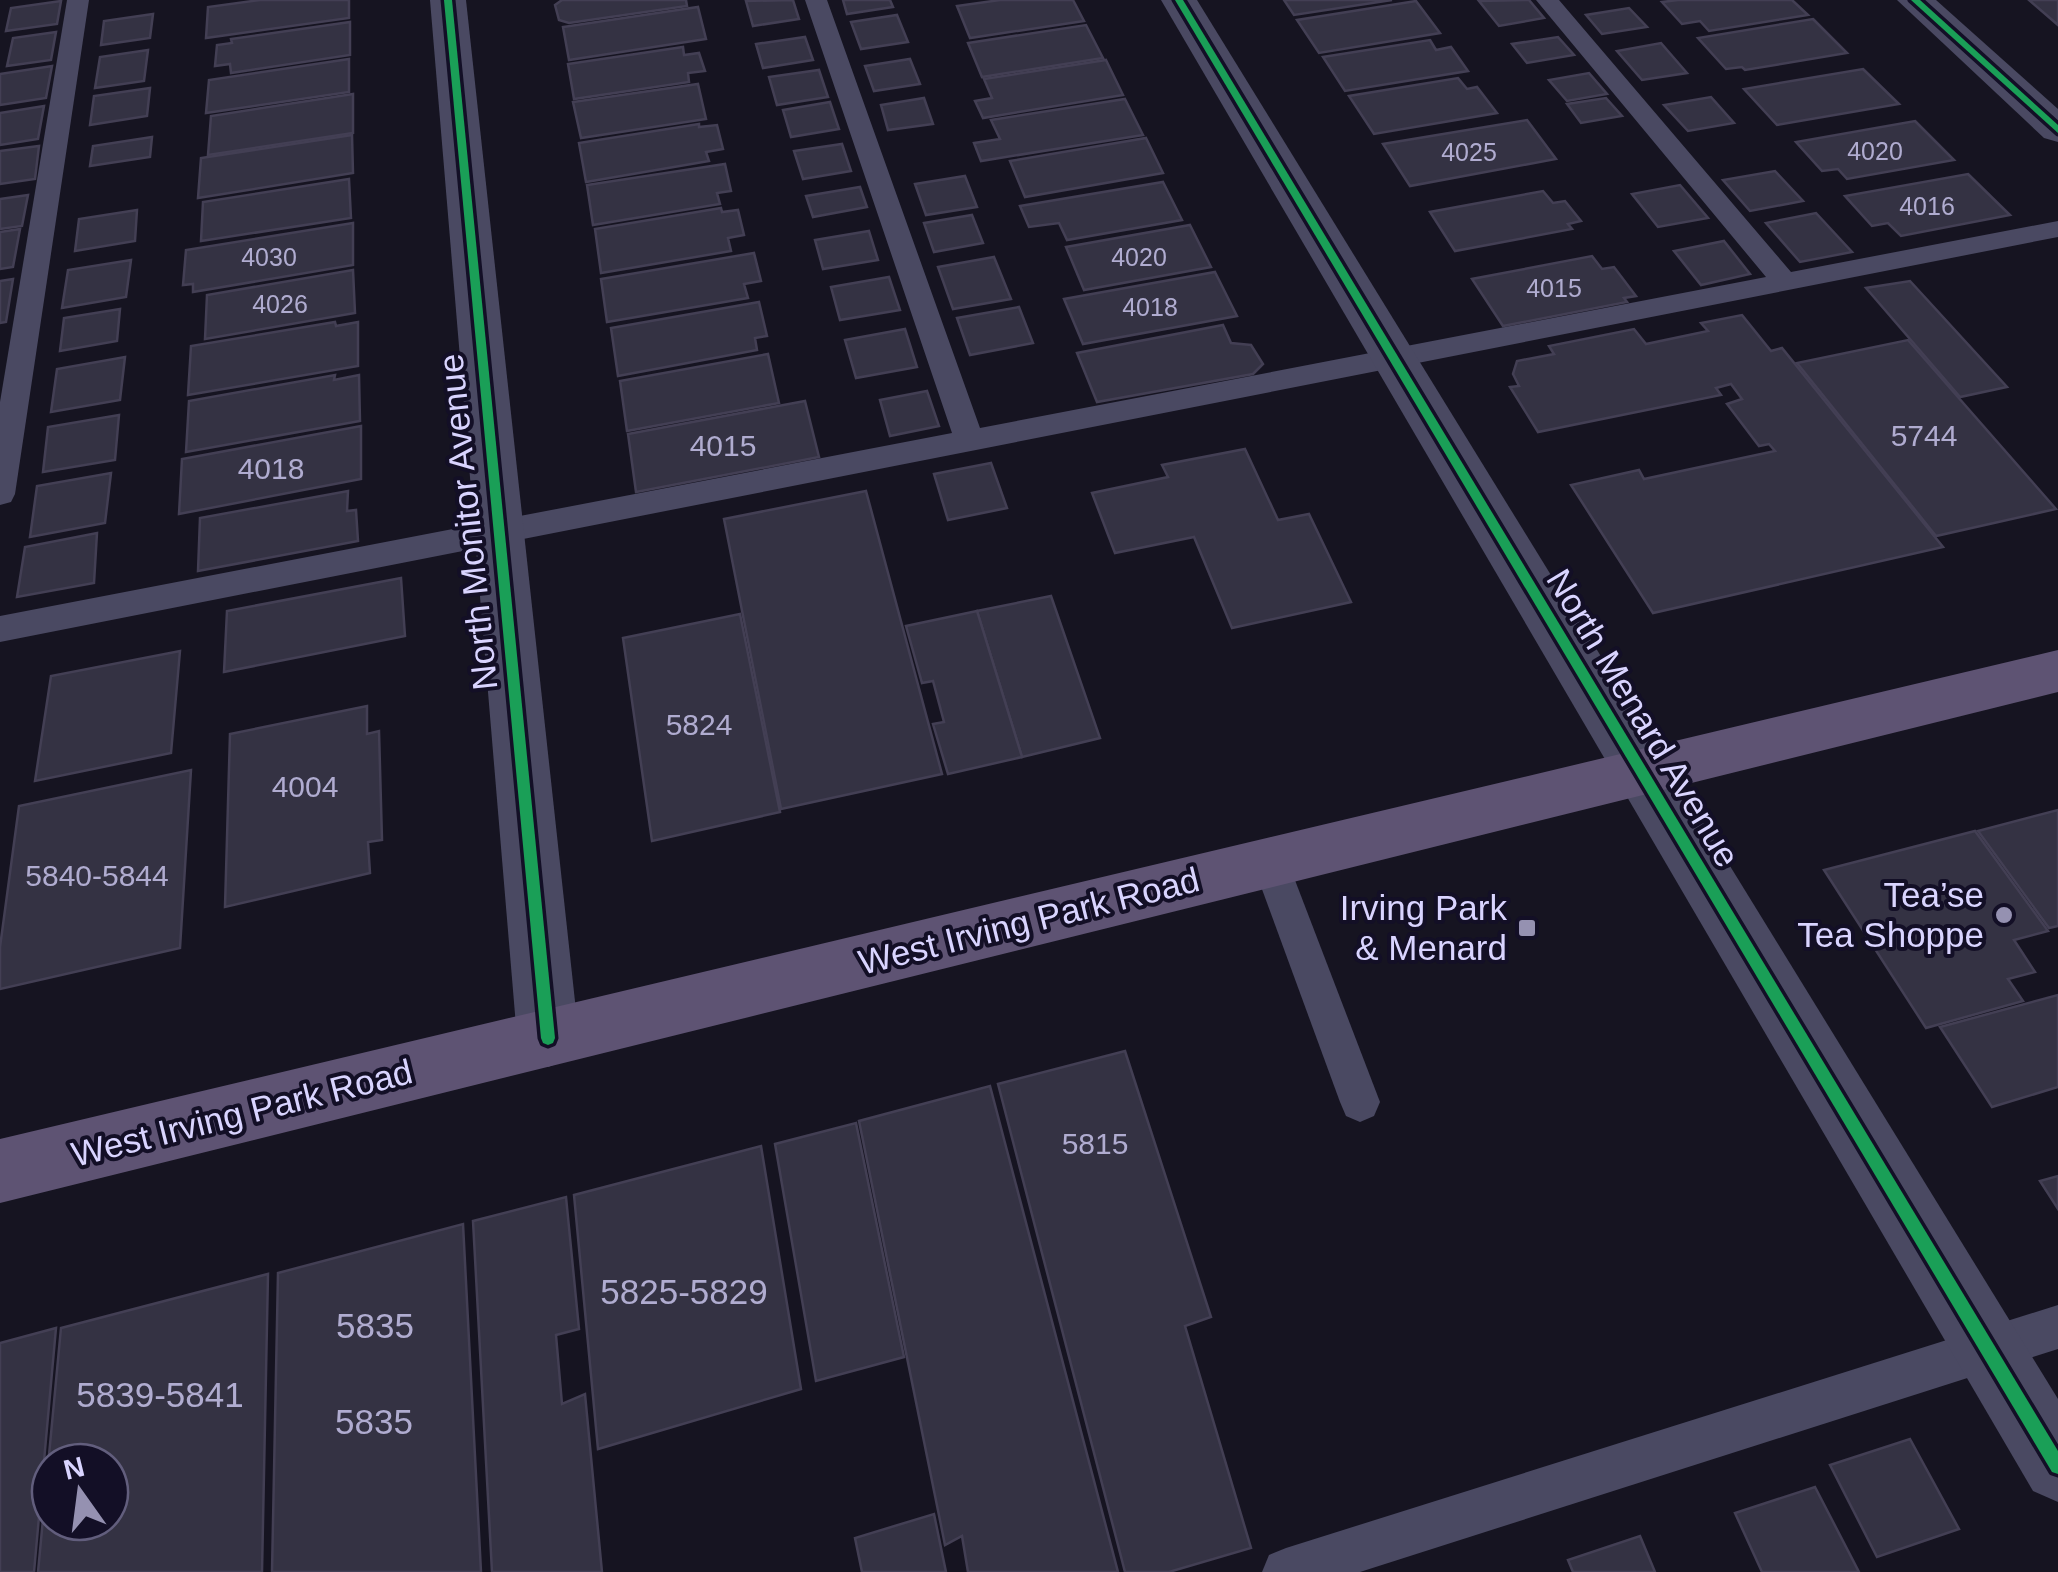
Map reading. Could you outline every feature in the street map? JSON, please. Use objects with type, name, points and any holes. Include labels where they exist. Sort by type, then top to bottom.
[{"type":"main road","name":"West Irving Park Road","points":[[0,1171],[2058,671]]},
{"type":"street","name":"North Monitor Avenue","points":[[448,0],[548,1038]]},
{"type":"street","name":"North Menard Avenue","points":[[1179,0],[2058,1466]]},
{"type":"street","points":[[1915,0],[2058,130]]},
{"type":"lane","points":[[0,494],[78,0]]},
{"type":"lane","points":[[816,0],[970,441]]},
{"type":"lane","points":[[1547,0],[1785,282]]},
{"type":"lane","points":[[0,629],[2058,229]]},
{"type":"lane","points":[[1270,862],[1360,1102]]},
{"type":"lane","points":[[1286,1572],[2058,1327]]},
{"type":"building","points":[[260,0],[349,0],[349,18],[206,38],[208,7]]},
{"type":"building","points":[[562,0],[686,0],[687,6],[569,23],[559,20],[555,5]]},
{"type":"building","points":[[793,0],[799,19],[753,26],[746,1]]},
{"type":"building","points":[[843,0],[890,0],[893,7],[847,14]]},
{"type":"building","points":[[1000,0],[1073,0],[1084,21],[970,38],[957,6]]},
{"type":"building","points":[[1284,0],[1392,0],[1294,15]]},
{"type":"building","points":[[1529,0],[1544,18],[1499,26],[1479,1]]},
{"type":"building","points":[[1792,0],[1808,15],[1709,31],[1700,21],[1682,24],[1662,2]]},
{"type":"building","points":[[2029,0],[2058,0],[2058,25]]},
{"type":"building","points":[[61,1],[57,24],[6,31],[11,8]]},
{"type":"building","points":[[1416,1],[1440,33],[1319,53],[1297,20]]},
{"type":"building","points":[[698,7],[706,39],[569,60],[563,27]]},
{"type":"building","points":[[1629,8],[1647,27],[1602,34],[1586,15]]},
{"type":"building","points":[[153,14],[150,38],[101,45],[104,21]]},
{"type":"building","points":[[897,15],[908,42],[861,49],[851,22]]},
{"type":"building","points":[[1813,19],[1847,53],[1745,70],[1726,69],[1698,38]]},
{"type":"building","points":[[350,22],[350,55],[231,73],[230,64],[215,66],[217,45],[232,43],[231,39]]},
{"type":"building","points":[[1086,25],[1103,58],[982,77],[968,43]]},
{"type":"building","points":[[56,32],[51,60],[7,66],[13,38]]},
{"type":"building","points":[[805,37],[813,60],[763,68],[756,44]]},
{"type":"building","points":[[1558,37],[1574,55],[1527,63],[1512,44]]},
{"type":"building","points":[[1430,40],[1436,50],[1451,47],[1468,71],[1345,91],[1323,57]]},
{"type":"building","points":[[1661,43],[1687,73],[1642,80],[1617,51]]},
{"type":"building","points":[[683,47],[684,55],[699,53],[705,71],[688,73],[689,82],[574,99],[568,64]]},
{"type":"building","points":[[148,50],[144,81],[95,88],[100,57]]},
{"type":"building","points":[[349,59],[349,92],[206,113],[209,80]]},
{"type":"building","points":[[910,59],[920,84],[874,91],[865,66]]},
{"type":"building","points":[[1106,60],[1123,95],[983,118],[975,101],[992,98],[984,79]]},
{"type":"building","points":[[52,66],[46,98],[0,105],[0,74]]},
{"type":"building","points":[[1863,69],[1899,104],[1777,125],[1744,89]]},
{"type":"building","points":[[819,70],[828,97],[777,105],[769,77]]},
{"type":"building","points":[[1589,73],[1607,94],[1567,101],[1549,80]]},
{"type":"building","points":[[1458,78],[1467,89],[1477,87],[1497,113],[1374,134],[1349,96]]},
{"type":"building","points":[[698,84],[706,119],[581,138],[573,102]]},
{"type":"building","points":[[150,88],[147,116],[90,125],[94,96]]},
{"type":"building","points":[[353,94],[353,133],[208,155],[211,116]]},
{"type":"building","points":[[1711,97],[1734,123],[1688,131],[1664,105]]},
{"type":"building","points":[[924,98],[933,124],[888,130],[881,105]]},
{"type":"building","points":[[1606,98],[1622,116],[1581,123],[1567,104]]},
{"type":"building","points":[[1125,99],[1143,135],[981,161],[974,143],[1000,139],[991,120]]},
{"type":"building","points":[[830,102],[839,129],[791,137],[783,110]]},
{"type":"building","points":[[44,106],[38,139],[0,145],[0,113]]},
{"type":"building","points":[[1527,120],[1556,159],[1410,186],[1383,144]]},
{"type":"building","points":[[1915,121],[1954,160],[1847,179],[1838,169],[1822,171],[1796,142]]},
{"type":"building","points":[[699,124],[717,125],[723,149],[706,152],[709,161],[586,182],[579,143]]},
{"type":"building","points":[[352,135],[353,173],[198,198],[201,158]]},
{"type":"building","points":[[152,137],[150,157],[90,166],[93,146]]},
{"type":"building","points":[[1146,138],[1163,173],[1025,197],[1010,161]]},
{"type":"building","points":[[842,144],[851,171],[803,179],[794,151]]},
{"type":"building","points":[[39,146],[35,179],[0,184],[0,151]]},
{"type":"building","points":[[725,164],[731,191],[717,193],[720,204],[593,225],[587,185]]},
{"type":"building","points":[[1775,171],[1803,201],[1750,211],[1723,180]]},
{"type":"building","points":[[1968,174],[2010,215],[1901,236],[1888,223],[1872,226],[1845,196]]},
{"type":"building","points":[[965,176],[977,207],[926,215],[915,184]]},
{"type":"building","points":[[349,179],[351,218],[201,241],[203,202]]},
{"type":"building","points":[[1163,182],[1182,220],[1067,240],[1059,223],[1029,227],[1020,206]]},
{"type":"building","points":[[1680,185],[1708,218],[1658,227],[1632,194]]},
{"type":"building","points":[[860,187],[867,207],[813,217],[806,196]]},
{"type":"building","points":[[1543,191],[1553,203],[1565,201],[1581,221],[1568,224],[1572,229],[1455,251],[1430,212]]},
{"type":"building","points":[[28,195],[22,226],[0,229],[0,199]]},
{"type":"building","points":[[721,208],[722,212],[738,210],[744,235],[728,238],[731,251],[601,273],[595,229]]},
{"type":"building","points":[[137,210],[135,241],[75,251],[79,219]]},
{"type":"building","points":[[1816,213],[1852,252],[1800,262],[1766,223]]},
{"type":"building","points":[[972,215],[983,243],[934,252],[924,223]]},
{"type":"building","points":[[353,223],[353,265],[193,292],[193,284],[183,285],[186,250]]},
{"type":"building","points":[[1190,225],[1211,267],[1084,290],[1066,247]]},
{"type":"building","points":[[20,229],[13,267],[0,269],[0,232]]},
{"type":"building","points":[[869,231],[878,260],[823,269],[815,240]]},
{"type":"building","points":[[1724,241],[1750,274],[1701,285],[1674,251]]},
{"type":"building","points":[[754,253],[761,281],[744,284],[748,298],[607,322],[601,279]]},
{"type":"building","points":[[1592,256],[1602,269],[1614,267],[1636,296],[1624,298],[1627,302],[1503,326],[1472,279]]},
{"type":"building","points":[[994,257],[1011,299],[953,309],[938,267]]},
{"type":"building","points":[[131,260],[126,297],[62,308],[68,270]]},
{"type":"building","points":[[353,270],[355,313],[205,339],[207,295]]},
{"type":"building","points":[[1215,272],[1237,316],[1083,344],[1064,299]]},
{"type":"building","points":[[889,277],[900,310],[840,320],[831,287]]},
{"type":"building","points":[[13,279],[6,322],[0,323],[0,281]]},
{"type":"building","points":[[1910,281],[2007,387],[1960,397],[1866,288]]},
{"type":"building","points":[[759,302],[767,336],[755,338],[757,350],[618,376],[611,328]]},
{"type":"building","points":[[1019,307],[1033,343],[970,355],[957,318]]},
{"type":"building","points":[[120,309],[117,341],[60,351],[64,318]]},
{"type":"building","points":[[1742,315],[1771,351],[1782,348],[1943,547],[1653,613],[1571,485],[1639,470],[1644,479],[1775,451],[1769,444],[1759,446],[1727,404],[1742,399],[1731,384],[1716,388],[1721,395],[1538,432],[1510,387],[1519,386],[1513,374],[1517,361],[1554,354],[1549,346],[1634,329],[1646,344],[1708,331],[1701,323]]},
{"type":"building","points":[[335,322],[336,326],[358,322],[358,366],[188,395],[191,346]]},
{"type":"building","points":[[1223,325],[1231,343],[1251,345],[1263,364],[1253,374],[1097,402],[1077,353]]},
{"type":"building","points":[[905,329],[917,367],[856,378],[845,340]]},
{"type":"building","points":[[1908,340],[2056,509],[1936,536],[1797,363]]},
{"type":"building","points":[[768,354],[779,403],[627,431],[620,381]]},
{"type":"building","points":[[125,357],[120,400],[51,412],[57,369]]},
{"type":"building","points":[[335,375],[334,380],[359,375],[360,421],[186,452],[189,401]]},
{"type":"building","points":[[927,391],[939,426],[890,436],[880,400]]},
{"type":"building","points":[[805,401],[819,457],[636,492],[628,434]]},
{"type":"building","points":[[119,415],[115,460],[43,472],[48,427]]},
{"type":"building","points":[[361,426],[361,479],[179,514],[182,459]]},
{"type":"building","points":[[1245,449],[1278,520],[1309,514],[1351,602],[1232,628],[1194,537],[1115,553],[1092,493],[1168,477],[1162,465]]},
{"type":"building","points":[[991,463],[1007,508],[948,520],[934,474]]},
{"type":"building","points":[[111,473],[105,523],[30,537],[37,486]]},
{"type":"building","points":[[348,491],[347,511],[356,510],[358,541],[198,571],[200,518]]},
{"type":"building","points":[[866,491],[942,774],[781,809],[724,519]]},
{"type":"building","points":[[97,533],[94,583],[17,597],[25,547]]},
{"type":"building","points":[[401,578],[405,636],[224,672],[227,611]]},
{"type":"building","points":[[1051,596],[1100,738],[1022,757],[977,611]]},
{"type":"building","points":[[977,611],[1022,757],[948,774],[933,724],[944,722],[933,681],[922,683],[906,626]]},
{"type":"building","points":[[740,614],[780,812],[652,841],[623,638]]},
{"type":"building","points":[[180,651],[171,753],[35,781],[51,676]]},
{"type":"building","points":[[367,706],[367,734],[379,731],[382,840],[368,842],[370,873],[225,907],[230,734]]},
{"type":"building","points":[[191,770],[180,948],[0,989],[0,947],[19,806]]},
{"type":"building","points":[[2058,810],[2058,926],[2049,928],[1978,831]]},
{"type":"building","points":[[1975,831],[2048,931],[2014,940],[2035,972],[2008,979],[2023,1001],[1926,1028],[1824,870]]},
{"type":"building","points":[[2058,995],[2058,1087],[1992,1107],[1940,1027]]},
{"type":"building","points":[[1125,1051],[1211,1317],[1185,1326],[1251,1548],[1169,1572],[1125,1572],[998,1084]]},
{"type":"building","points":[[990,1086],[1118,1572],[968,1572],[962,1536],[945,1545],[859,1121]]},
{"type":"building","points":[[856,1123],[904,1357],[816,1381],[775,1144]]},
{"type":"building","points":[[761,1146],[801,1389],[598,1449],[574,1195]]},
{"type":"building","points":[[2058,1176],[2058,1209],[2040,1181]]},
{"type":"building","points":[[566,1197],[579,1329],[556,1335],[562,1404],[585,1394],[602,1572],[492,1572],[473,1221]]},
{"type":"building","points":[[463,1224],[481,1572],[272,1572],[278,1273]]},
{"type":"building","points":[[268,1274],[262,1572],[38,1572],[41,1542],[130,1542],[130,1442],[50,1442],[61,1328]]},
{"type":"building","points":[[56,1328],[46,1442],[30,1442],[30,1542],[37,1542],[34,1572],[0,1572],[0,1343]]},
{"type":"building","points":[[1910,1439],[1959,1529],[1877,1557],[1830,1465]]},
{"type":"building","points":[[1815,1487],[1859,1572],[1762,1572],[1735,1513]]},
{"type":"building","points":[[934,1514],[946,1572],[862,1572],[855,1538]]},
{"type":"building","points":[[1640,1536],[1655,1572],[1573,1572],[1568,1560]]},
{"type":"cycle path","points":[[448,0],[548,1038]]},
{"type":"cycle path","points":[[1179,0],[2058,1466]]},
{"type":"cycle path","points":[[1915,0],[2058,130]]},
{"type":"place","name":"Tea’se Tea Shoppe","points":[[2004,915]]},
{"type":"place","name":"Irving Park & Menard","points":[[1527,928]]}]
